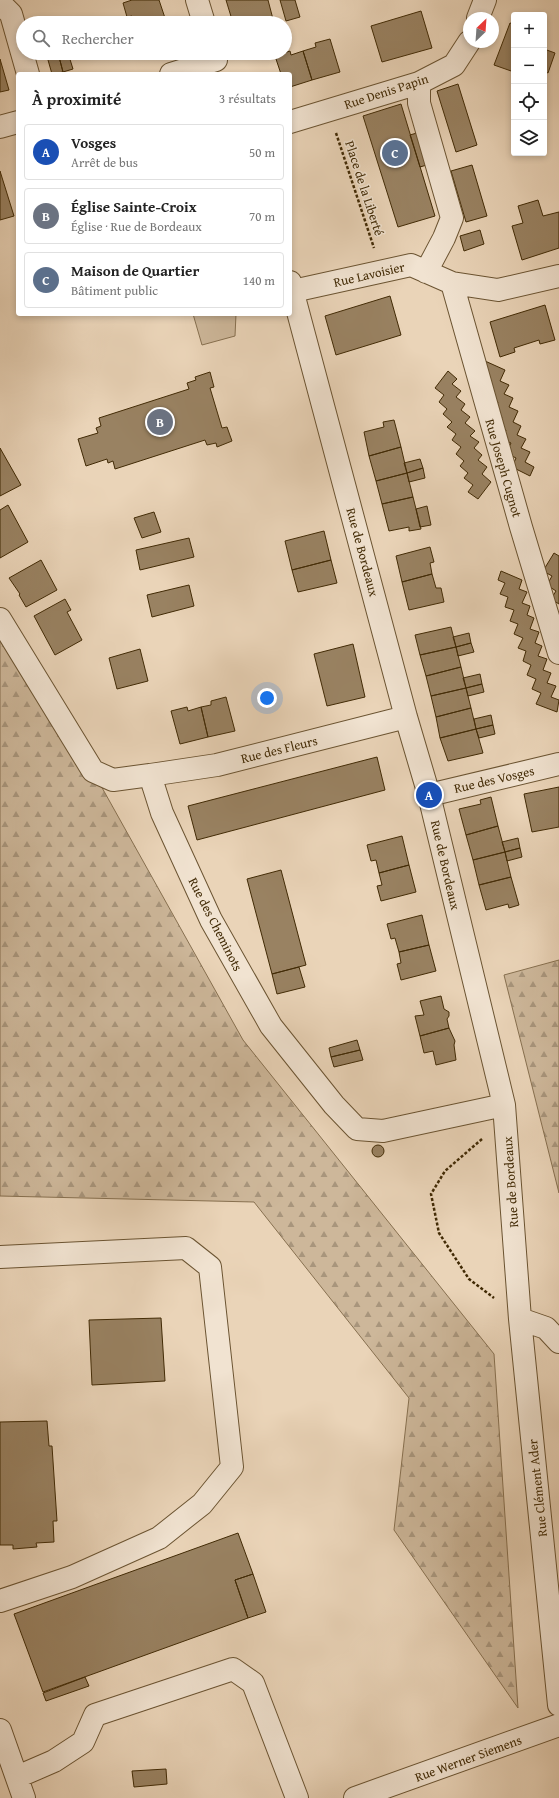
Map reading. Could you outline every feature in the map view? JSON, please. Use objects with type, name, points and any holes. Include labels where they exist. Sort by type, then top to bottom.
[{"type":"street","points":[[197,0],[202,16]]},
{"type":"street","points":[[480,12],[485,0]]},
{"type":"street","points":[[0,3],[11,14],[16,32]]},
{"type":"street","name":"Rue Denis Papin","points":[[292,121],[419,83],[454,65],[465,48]]},
{"type":"street","points":[[24,60],[27,72]]},
{"type":"street","points":[[179,72],[217,62]]},
{"type":"street","points":[[419,83],[419,103],[452,218],[444,238],[426,272]]},
{"type":"street","points":[[0,127],[16,123]]},
{"type":"street","name":"Rue Lavoisier","points":[[292,286],[382,272],[411,265],[452,283],[498,290],[559,276]]},
{"type":"street","name":"Rue Joseph Cugnot","points":[[452,283],[521,528],[559,653]]},
{"type":"street","name":"Rue de Bordeaux","points":[[292,286],[406,717],[430,795],[504,1113],[520,1319]]},
{"type":"street","points":[[0,619],[93,771],[113,780],[150,775]]},
{"type":"street","name":"Rue des Fleurs","points":[[150,775],[217,765],[406,717]]},
{"type":"street","name":"Rue des Vosges","points":[[430,795],[559,764]]},
{"type":"street","name":"Rue des Cheminots","points":[[150,775],[162,813],[211,920],[271,1026],[334,1105],[357,1129],[383,1131],[504,1113]]},
{"type":"street","points":[[0,1257],[186,1248],[210,1267],[232,1467],[202,1504],[159,1538],[72,1577],[0,1601]]},
{"type":"street","points":[[520,1319],[546,1328],[559,1342]]},
{"type":"street","name":"Rue Clément Ader","points":[[520,1319],[559,1705]]},
{"type":"street","points":[[17,1777],[54,1761],[83,1742],[95,1714],[233,1669],[253,1683],[297,1798]]},
{"type":"street","name":"Rue Werner Siemens","points":[[355,1798],[559,1725]]},
{"type":"street","points":[[0,1730],[24,1798]]},
{"type":"path","name":"Place de la Liberté","points":[[329,110],[382,272]]},
{"type":"path","points":[[504,1113],[480,1140],[445,1171],[431,1194],[439,1232],[468,1279],[520,1319]]},
{"type":"green space","points":[[194,316],[236,316],[235,336],[202,345]]},
{"type":"green space","points":[[0,620],[48,691],[243,1040],[494,1354],[518,1708],[394,1530],[409,1398],[254,1202],[0,1196]]},
{"type":"green space","points":[[559,960],[559,1193],[504,975]]},
{"type":"building","points":[[132,0],[159,0],[164,16],[127,16],[123,3]]},
{"type":"building","points":[[226,0],[268,0],[272,16],[231,16]]},
{"type":"building","points":[[280,0],[295,0],[300,17],[292,19],[292,16],[285,16]]},
{"type":"building","points":[[421,11],[432,48],[382,62],[371,26]]},
{"type":"building","points":[[510,23],[511,23],[511,71],[494,65]]},
{"type":"building","points":[[330,39],[340,72],[312,80],[303,51],[316,47],[315,43]]},
{"type":"building","points":[[547,50],[555,53],[547,72]]},
{"type":"building","points":[[303,51],[312,80],[292,86],[292,72],[280,72],[276,60],[292,60],[292,55]]},
{"type":"building","points":[[0,59],[9,90],[0,92]]},
{"type":"building","points":[[48,60],[60,60],[63,72],[51,72]]},
{"type":"building","points":[[60,60],[70,60],[73,69],[63,72]]},
{"type":"building","points":[[458,84],[477,145],[456,152],[437,91]]},
{"type":"building","points":[[401,104],[435,216],[398,227],[363,116]]},
{"type":"building","points":[[420,132],[430,164],[420,167],[410,135]]},
{"type":"building","points":[[472,165],[487,216],[466,222],[451,171]]},
{"type":"building","points":[[0,171],[14,216],[0,220]]},
{"type":"building","points":[[538,200],[543,216],[559,212],[559,248],[522,260],[512,226],[523,223],[518,206]]},
{"type":"building","points":[[480,230],[484,244],[464,251],[460,236]]},
{"type":"building","points":[[390,296],[401,335],[336,355],[325,316]]},
{"type":"building","points":[[545,305],[555,340],[540,344],[539,340],[514,348],[515,352],[500,357],[490,322]]},
{"type":"building","points":[[485,361],[505,370],[500,381],[509,385],[504,394],[513,398],[509,407],[518,411],[513,422],[521,426],[517,435],[526,439],[521,448],[530,452],[525,462],[534,467],[530,476],[512,467],[516,458],[506,453],[511,443],[502,439],[506,430],[497,426],[502,417],[493,412],[498,402],[489,398]]},
{"type":"building","points":[[448,371],[457,379],[452,384],[461,391],[456,397],[465,404],[461,410],[470,417],[465,423],[475,431],[470,436],[479,442],[474,448],[482,455],[478,460],[487,467],[482,474],[491,482],[478,499],[468,492],[473,485],[464,478],[468,473],[460,466],[464,461],[456,454],[461,447],[452,440],[456,434],[447,427],[452,422],[443,414],[447,409],[439,402],[444,395],[435,388]]},
{"type":"building","points":[[210,372],[214,387],[210,388],[222,428],[227,427],[232,441],[217,447],[216,443],[207,445],[205,440],[115,469],[113,461],[108,463],[107,459],[86,466],[78,439],[98,433],[96,428],[101,426],[99,418],[189,389],[187,383],[196,380],[195,377]]},
{"type":"building","points":[[394,420],[401,447],[369,456],[364,432],[384,427],[383,422]]},
{"type":"building","points":[[401,447],[407,473],[376,481],[369,456]]},
{"type":"building","points":[[0,448],[21,485],[0,496]]},
{"type":"building","points":[[420,459],[423,468],[407,473],[404,463]]},
{"type":"building","points":[[423,468],[425,478],[409,482],[407,473]]},
{"type":"building","points":[[407,473],[413,497],[382,504],[376,481]]},
{"type":"building","points":[[413,497],[421,529],[409,531],[409,527],[389,531],[382,504]]},
{"type":"building","points":[[8,505],[28,542],[0,558],[0,510]]},
{"type":"building","points":[[427,506],[431,525],[420,527],[416,509]]},
{"type":"building","points":[[154,512],[161,532],[142,538],[134,518]]},
{"type":"building","points":[[324,531],[331,560],[292,570],[285,541]]},
{"type":"building","points":[[189,538],[194,557],[140,570],[136,550]]},
{"type":"building","points":[[430,547],[434,562],[430,563],[432,574],[402,582],[396,556]]},
{"type":"building","points":[[554,553],[559,556],[559,604],[551,599],[556,591],[547,585],[552,576],[543,571]]},
{"type":"building","points":[[41,560],[57,590],[26,607],[19,595],[20,594],[9,578]]},
{"type":"building","points":[[331,560],[337,583],[298,592],[292,570]]},
{"type":"building","points":[[501,571],[522,580],[519,589],[527,592],[522,603],[530,606],[527,615],[534,618],[530,629],[539,632],[535,643],[542,646],[538,656],[547,659],[543,670],[551,673],[547,683],[556,686],[551,697],[559,700],[557,712],[536,704],[541,693],[532,689],[536,679],[527,675],[531,665],[523,661],[526,651],[518,648],[523,638],[514,634],[518,624],[510,621],[514,610],[505,607],[508,597],[500,594],[505,583],[498,580]]},
{"type":"building","points":[[432,574],[436,588],[441,588],[444,602],[409,610],[402,582]]},
{"type":"building","points":[[189,585],[194,606],[152,617],[147,595]]},
{"type":"building","points":[[65,599],[71,610],[67,612],[82,640],[55,655],[34,616]]},
{"type":"building","points":[[451,627],[456,647],[420,655],[415,635]]},
{"type":"building","points":[[469,633],[471,643],[456,647],[453,637]]},
{"type":"building","points":[[471,643],[474,652],[458,656],[456,647]]},
{"type":"building","points":[[353,644],[365,697],[327,706],[314,654]]},
{"type":"building","points":[[456,647],[461,667],[426,676],[420,655]]},
{"type":"building","points":[[140,649],[148,681],[117,689],[109,658]]},
{"type":"building","points":[[461,667],[466,688],[431,696],[426,676]]},
{"type":"building","points":[[480,674],[482,684],[466,688],[463,678]]},
{"type":"building","points":[[482,684],[484,692],[468,696],[466,688]]},
{"type":"building","points":[[466,688],[471,708],[436,717],[431,696]]},
{"type":"building","points":[[226,697],[235,731],[208,737],[201,707],[211,705],[211,701]]},
{"type":"building","points":[[187,707],[188,711],[201,707],[208,737],[180,744],[171,711]]},
{"type":"building","points":[[471,708],[476,729],[440,738],[436,717]]},
{"type":"building","points":[[491,715],[493,725],[476,729],[474,719]]},
{"type":"building","points":[[493,725],[495,734],[479,738],[476,729]]},
{"type":"building","points":[[476,729],[483,753],[448,761],[440,738]]},
{"type":"building","points":[[377,757],[385,790],[197,840],[188,806]]},
{"type":"building","points":[[559,787],[559,827],[532,832],[524,794]]},
{"type":"building","points":[[491,797],[498,826],[466,835],[459,809],[481,804],[480,800]]},
{"type":"building","points":[[498,826],[505,852],[473,860],[466,835]]},
{"type":"building","points":[[402,836],[409,865],[379,873],[376,860],[371,861],[367,845]]},
{"type":"building","points":[[518,838],[520,848],[505,852],[502,842]]},
{"type":"building","points":[[520,848],[522,857],[507,861],[505,852]]},
{"type":"building","points":[[505,852],[511,877],[479,885],[473,860]]},
{"type":"building","points":[[409,865],[416,892],[381,901],[377,886],[382,885],[379,873]]},
{"type":"building","points":[[281,870],[306,965],[272,974],[247,879]]},
{"type":"building","points":[[511,877],[519,905],[509,908],[508,904],[486,910],[479,885]]},
{"type":"building","points":[[422,915],[429,945],[399,952],[395,938],[391,939],[387,924]]},
{"type":"building","points":[[429,945],[436,971],[401,980],[397,964],[401,963],[399,952]]},
{"type":"building","points":[[299,967],[305,987],[277,994],[272,974]]},
{"type":"building","points":[[441,996],[444,1009],[449,1012],[447,1019],[449,1028],[420,1036],[415,1016],[424,1015],[420,1001]]},
{"type":"building","points":[[449,1028],[455,1041],[454,1045],[456,1060],[436,1065],[433,1051],[424,1053],[420,1036]]},
{"type":"building","points":[[357,1040],[360,1050],[331,1057],[329,1048]]},
{"type":"building","points":[[360,1050],[363,1060],[334,1067],[331,1057]]},
{"type":"building","points":[[380,1145],[383,1146],[383,1156],[376,1157],[373,1156],[372,1149],[373,1146]]},
{"type":"building","points":[[161,1318],[165,1381],[92,1385],[89,1320]]},
{"type":"building","points":[[47,1421],[49,1446],[52,1446],[57,1521],[53,1521],[54,1542],[36,1543],[37,1547],[13,1549],[13,1545],[0,1545],[0,1422]]},
{"type":"building","points":[[238,1533],[253,1574],[235,1580],[248,1618],[43,1692],[14,1614]]},
{"type":"building","points":[[253,1574],[266,1612],[248,1618],[235,1580]]},
{"type":"building","points":[[85,1677],[89,1686],[46,1701],[43,1693]]},
{"type":"building","points":[[166,1769],[167,1784],[134,1787],[132,1771]]},
{"type":"place","name":"Maison de Quartier","points":[[395,153]]},
{"type":"place","name":"Église Sainte-Croix","points":[[160,422]]},
{"type":"place","name":"Vosges","points":[[429,795]]}]
